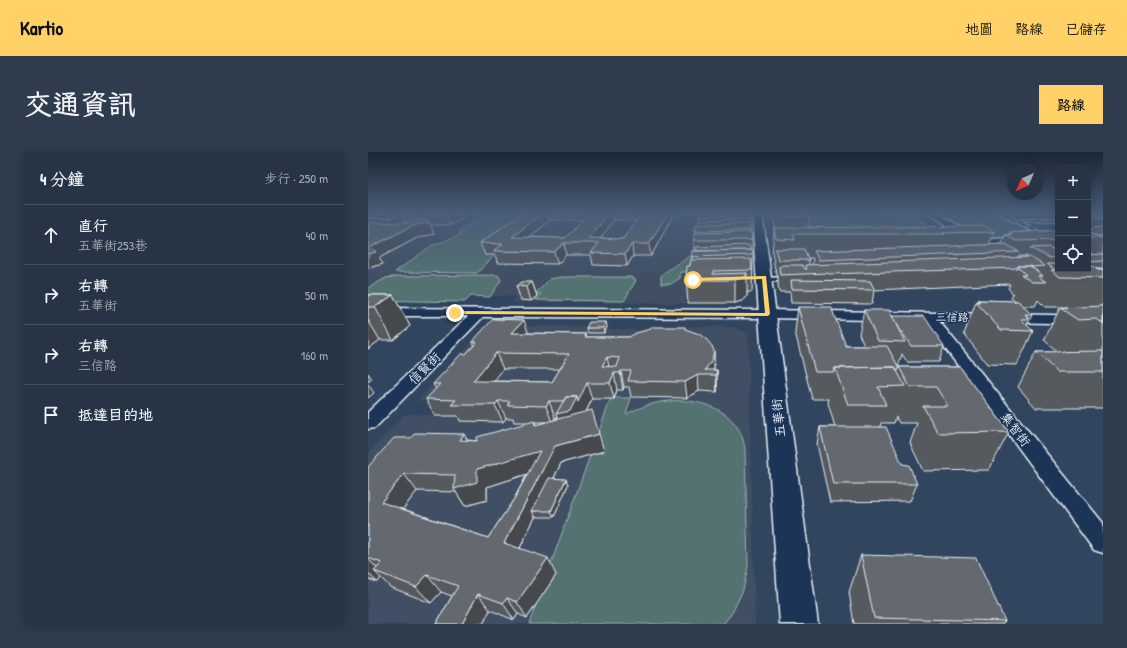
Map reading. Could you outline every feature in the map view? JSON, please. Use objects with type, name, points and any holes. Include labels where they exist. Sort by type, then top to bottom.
[{"type":"street","name":"五華街","points":[[760,234],[762,248],[762,278],[768,314],[799,624]]},
{"type":"street","points":[[967,234],[996,252]]},
{"type":"street","points":[[944,245],[1054,239]]},
{"type":"street","name":"三信路","points":[[368,312],[768,314],[1103,320]]},
{"type":"street","name":"信賢街","points":[[368,423],[479,313]]},
{"type":"street","name":"集智街","points":[[929,316],[1103,542]]},
{"type":"lane","points":[[1043,234],[1054,239]]},
{"type":"lane","points":[[762,278],[796,279]]},
{"type":"shaded area","points":[[368,234],[698,234],[686,303],[512,302],[516,296],[471,296],[465,302],[368,300]]},
{"type":"shaded area","points":[[496,325],[652,330],[655,326],[733,327],[748,334],[755,624],[368,624],[368,454],[405,414],[435,415],[446,401],[417,401],[484,330]]},
{"type":"green space","points":[[527,234],[495,255],[477,273],[395,272],[431,246],[460,235]]},
{"type":"green space","points":[[973,234],[1033,234],[1037,236],[985,241]]},
{"type":"green space","points":[[692,255],[688,272],[680,272],[680,278],[671,284],[661,284],[661,276],[665,272]]},
{"type":"green space","points":[[498,275],[501,280],[490,297],[471,296],[465,302],[368,300],[368,288],[386,278],[398,276]]},
{"type":"green space","points":[[562,277],[631,277],[636,280],[624,301],[536,300],[541,294],[535,294],[550,279]]},
{"type":"green space","points":[[611,398],[631,398],[626,414],[647,405],[661,402],[689,401],[703,404],[715,408],[727,415],[736,425],[742,437],[745,451],[748,567],[743,590],[732,613],[723,624],[529,624]]},
{"type":"building","points":[[368,234],[396,234],[371,247],[376,252],[368,254]]},
{"type":"building","points":[[493,234],[516,234],[512,237],[565,238],[569,234],[592,234],[589,238],[623,239],[626,234],[655,234],[649,244],[632,244],[625,254],[591,253],[599,243],[564,243],[554,252],[493,251],[503,244],[480,243]]},
{"type":"building","points":[[694,234],[751,234],[752,240],[694,240]]},
{"type":"building","points":[[775,234],[793,234],[795,240],[776,239]]},
{"type":"building","points":[[1055,234],[1055,240],[1016,241],[1005,235]]},
{"type":"building","points":[[1091,234],[1103,234],[1103,236],[1097,236]]},
{"type":"building","points":[[1091,234],[1103,236],[1103,239],[1091,238]]},
{"type":"building","points":[[1006,244],[1019,252],[819,260],[814,251]]},
{"type":"building","points":[[749,245],[751,250],[696,251],[696,247]]},
{"type":"building","points":[[1048,247],[1055,250],[1055,257],[1050,258],[1030,248]]},
{"type":"building","points":[[775,249],[804,249],[809,260],[781,260],[778,259]]},
{"type":"building","points":[[752,250],[753,255],[692,257],[692,251]]},
{"type":"building","points":[[1103,254],[1103,261],[1091,262],[1091,255]]},
{"type":"building","points":[[1030,257],[1045,266],[780,275],[779,267],[783,265],[802,265],[805,269],[807,269],[805,265]]},
{"type":"building","points":[[751,259],[752,270],[713,271],[713,274],[747,273],[745,277],[735,280],[686,280],[687,266],[690,266],[691,260]]},
{"type":"building","points":[[1047,264],[1055,264],[1055,270]]},
{"type":"building","points":[[1017,266],[1031,266],[1043,276],[1038,276],[1046,282],[1032,282],[1021,275],[1026,275]]},
{"type":"building","points":[[1091,266],[1099,270],[1103,270],[1103,278],[1060,277],[1051,270],[1055,270],[1055,272],[1091,272]]},
{"type":"building","points":[[791,280],[870,281],[875,290],[792,289]]},
{"type":"building","points":[[522,282],[532,282],[527,287],[516,286]]},
{"type":"building","points":[[368,295],[393,295],[375,307],[368,307]]},
{"type":"building","points":[[978,300],[1018,301],[1032,315],[1025,314],[1029,319],[1021,319],[1033,331],[1001,330],[976,302],[980,302]]},
{"type":"building","points":[[1103,306],[1103,323],[1096,319],[1078,320],[1060,308]]},
{"type":"building","points":[[798,307],[831,307],[846,346],[887,346],[899,368],[898,371],[895,367],[835,368],[834,372],[815,372]]},
{"type":"building","points":[[864,310],[889,310],[905,342],[878,341]]},
{"type":"building","points":[[892,316],[924,316],[944,346],[911,346],[902,332],[900,332]]},
{"type":"building","points":[[493,319],[524,320],[512,333],[586,334],[585,337],[629,337],[636,333],[651,329],[651,327],[685,327],[685,329],[699,334],[712,346],[714,351],[712,360],[705,370],[717,370],[716,375],[698,375],[685,382],[628,381],[631,371],[621,371],[620,373],[614,373],[610,383],[587,383],[578,402],[577,397],[566,397],[563,401],[549,401],[546,406],[507,405],[510,401],[498,401],[495,405],[451,405],[456,400],[426,399],[440,384],[433,384],[461,354],[466,354],[477,342],[472,342]],"holes":[[[496,353],[569,354],[552,382],[473,381]],[[607,357],[620,358],[617,367],[602,366]]]},
{"type":"building","points":[[589,322],[606,322],[603,328],[586,328]]},
{"type":"building","points":[[1103,351],[1103,372],[1057,372],[1036,352]]},
{"type":"building","points":[[895,367],[905,386],[878,387],[886,405],[848,405],[835,368]]},
{"type":"building","points":[[899,367],[960,367],[1009,432],[938,433],[923,406],[948,406],[936,387],[910,387]]},
{"type":"building","points":[[566,397],[577,397],[570,411],[556,414]]},
{"type":"building","points":[[592,410],[599,434],[555,446],[504,543],[548,558],[517,602],[507,598],[503,603],[478,594],[462,624],[436,624],[458,586],[427,575],[416,587],[374,571],[382,563],[368,558],[368,467],[394,438],[411,438],[415,433],[464,434],[460,440],[477,441],[477,437],[534,421],[535,425]],"holes":[[[540,451],[514,499],[488,538],[381,502],[404,474],[455,475],[454,489],[477,482],[477,469]]]},
{"type":"building","points":[[820,427],[886,427],[902,464],[909,465],[917,484],[833,484]]},
{"type":"building","points":[[549,478],[566,479],[551,511],[532,511]]},
{"type":"building","points":[[861,555],[976,558],[1005,621],[874,618]]},
{"type":"route","points":[[455,313],[768,314],[764,277],[693,280]]}]
